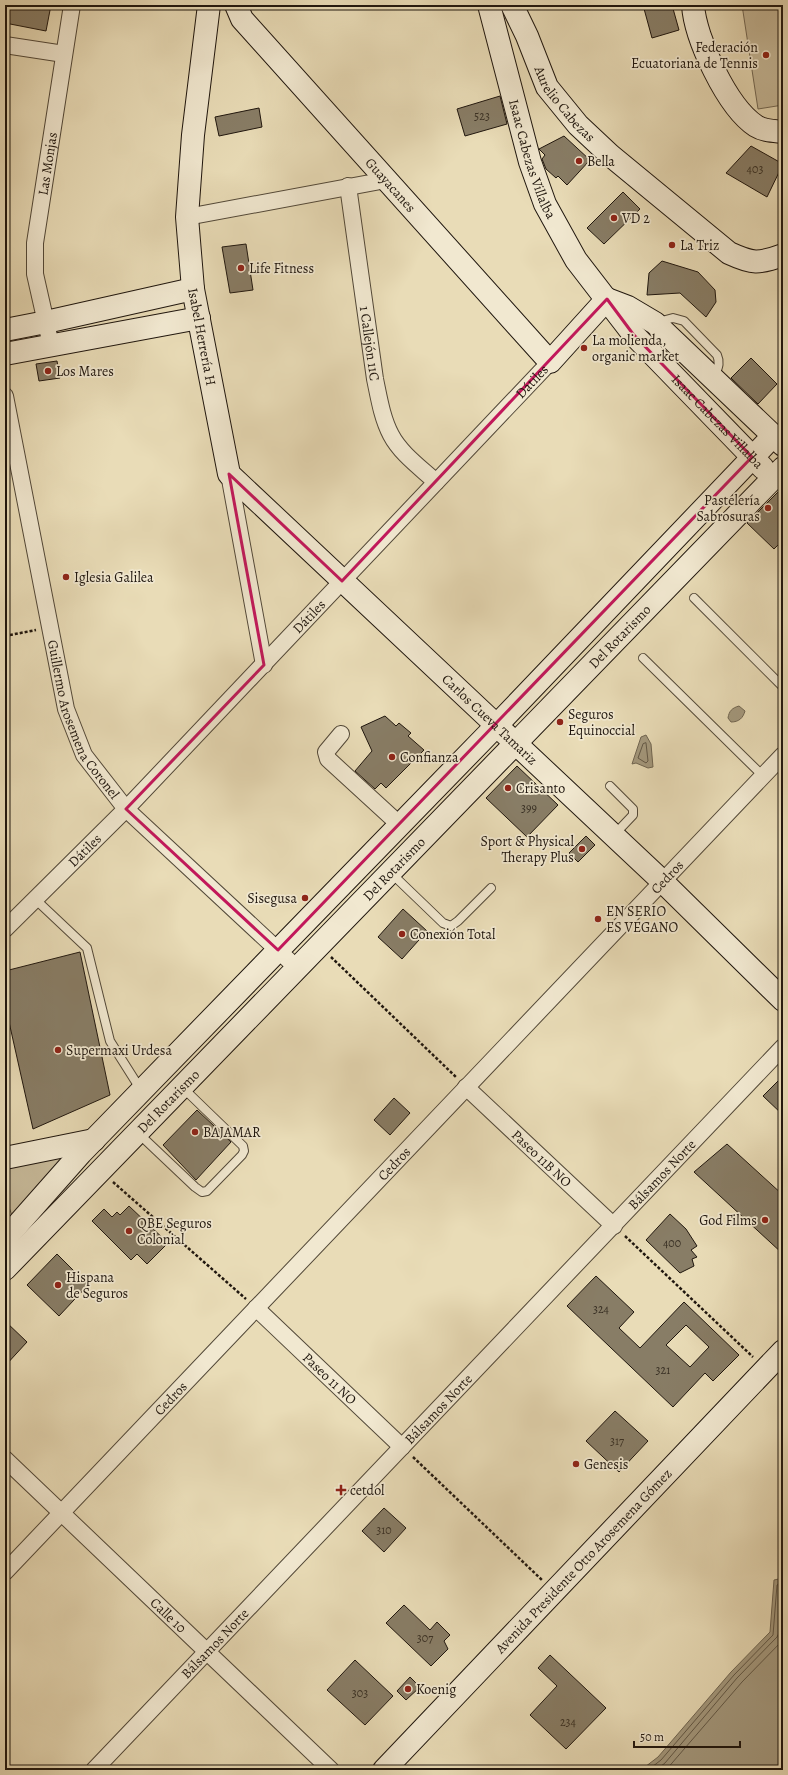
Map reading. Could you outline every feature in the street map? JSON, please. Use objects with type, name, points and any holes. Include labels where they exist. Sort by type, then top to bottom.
[{"type":"street","name":"Las Monjas","points":[[51,345],[35,274],[35,243],[72,5]]},
{"type":"street","name":"Isabel Herrería H","points":[[209,5],[193,135],[187,217],[193,289],[264,664]]},
{"type":"street","name":"Isaac Cabezas Villalba","points":[[489,5],[530,162],[545,204],[576,260],[633,334],[752,457],[780,478]]},
{"type":"street","name":"Aurelio Cabezas","points":[[512,5],[528,36],[547,87],[578,125],[610,155],[729,253],[750,262],[765,262],[783,255]]},
{"type":"street","points":[[692,5],[693,16],[700,40],[721,83],[736,106],[756,126],[767,130],[783,132]]},
{"type":"street","points":[[205,44],[221,24],[239,12]]},
{"type":"street","name":"Guayacanes","points":[[239,12],[386,180],[550,362]]},
{"type":"street","points":[[5,45],[64,54]]},
{"type":"street","points":[[187,217],[386,180]]},
{"type":"street","name":"1 Callejón 11C","points":[[348,186],[375,379],[382,409],[391,436],[408,457],[436,482]]},
{"type":"street","points":[[5,330],[193,289]]},
{"type":"street","name":"Isaac Cabezas Villalba","points":[[607,299],[628,307],[655,323],[778,441]]},
{"type":"street","name":"Dátiles","points":[[5,929],[126,809],[550,362],[607,299]]},
{"type":"street","points":[[5,354],[199,318]]},
{"type":"street","name":"Guillermo Arosemena Coronel","points":[[5,396],[66,709],[84,755],[126,809],[297,968]]},
{"type":"street","name":"Del Rotarismo","points":[[5,1239],[94,1140],[496,726],[752,457],[778,441]]},
{"type":"street","name":"Carlos Cueva Tamariz","points":[[229,474],[662,881],[783,1000]]},
{"type":"street","name":"Del Rotarismo","points":[[5,1270],[515,744],[780,478]]},
{"type":"street","points":[[341,734],[326,752],[328,759],[400,825]]},
{"type":"street","name":"Cedros","points":[[5,1572],[783,755]]},
{"type":"street","name":"Bálsamos Norte","points":[[94,1770],[783,1047]]},
{"type":"street","name":"Paseo 11B NO","points":[[466,1087],[614,1226]]},
{"type":"street","points":[[5,1158],[94,1140]]},
{"type":"street","name":"Paseo 11 NO","points":[[256,1308],[402,1447]]},
{"type":"street","name":"Avenida Presidente Otto Arosemena Gómez","points":[[384,1770],[783,1351]]},
{"type":"street","name":"Calle 10","points":[[5,1459],[331,1770]]},
{"type":"lane","points":[[694,598],[783,687]]},
{"type":"lane","points":[[643,658],[763,776]]},
{"type":"lane","points":[[610,786],[634,809],[633,815],[613,835]]},
{"type":"lane","points":[[390,872],[443,923],[451,926],[458,921],[490,888]]},
{"type":"lane","points":[[35,899],[87,948],[110,1041],[142,1090]]},
{"type":"lane","points":[[138,1132],[195,1187],[202,1192],[208,1191],[244,1151],[242,1146],[182,1087]]},
{"type":"path","points":[[5,636],[50,628]]},
{"type":"path","points":[[319,946],[466,1087]]},
{"type":"path","points":[[100,1171],[256,1308]]},
{"type":"path","points":[[614,1226],[766,1369]]},
{"type":"path","points":[[402,1447],[554,1591]]},
{"type":"highlighted area","points":[[607,299],[633,334],[752,457],[278,950],[126,809],[264,665],[229,474],[342,581]]},
{"type":"shaded area","name":"Federación Ecuatoriana de Tennis","points":[[742,5],[783,5],[783,105],[758,109]]},
{"type":"shaded area","points":[[73,1150],[15,1223],[5,1197],[5,1165]]},
{"type":"water","points":[[739,706],[745,711],[743,716],[734,722],[731,722],[728,718],[729,713]]},
{"type":"water","points":[[646,735],[651,744],[653,767],[648,768],[636,763],[632,764],[641,737]]},
{"type":"water","points":[[783,1578],[783,1770],[641,1770],[658,1757],[731,1672],[770,1632],[774,1580]]},
{"type":"building","points":[[8,5],[34,8],[34,5],[51,5],[46,31],[5,23]]},
{"type":"building","points":[[643,5],[672,5],[679,30],[652,38]]},
{"type":"building","points":[[500,96],[507,124],[465,136],[457,109]]},
{"type":"building","points":[[259,108],[262,127],[219,136],[215,117]]},
{"type":"building","points":[[564,136],[590,160],[567,185],[558,176],[556,178],[546,169],[542,159],[545,155],[539,149]]},
{"type":"building","points":[[751,146],[783,164],[767,197],[726,173]]},
{"type":"building","name":"VD 2","points":[[623,192],[640,209],[604,244],[587,228]]},
{"type":"building","name":"Life Fitness","points":[[246,244],[253,290],[230,293],[222,247]]},
{"type":"building","points":[[662,261],[698,272],[715,290],[716,302],[706,317],[680,293],[647,295],[649,273]]},
{"type":"building","points":[[751,358],[777,384],[758,404],[731,378]]},
{"type":"building","name":"Los Mares","points":[[57,361],[60,378],[39,381],[36,364]]},
{"type":"building","name":"Pastelería Sabrosuras","points":[[778,492],[783,497],[783,540],[774,549],[747,523]]},
{"type":"building","name":"Confianza","points":[[385,716],[396,726],[399,723],[411,733],[408,736],[424,750],[386,788],[381,783],[375,789],[355,771],[372,751],[361,727]]},
{"type":"building","points":[[517,766],[558,805],[527,837],[486,798]]},
{"type":"building","name":"Sport & Physical Therapy Plus","points":[[586,836],[595,845],[578,862],[569,853]]},
{"type":"building","name":"Conexión Total","points":[[403,909],[427,931],[402,959],[378,937]]},
{"type":"building","name":"Supermaxi Urdesa","points":[[80,952],[110,1095],[33,1129],[5,1004],[5,971]]},
{"type":"building","points":[[783,1076],[783,1115],[763,1096]]},
{"type":"building","points":[[394,1098],[410,1113],[390,1135],[374,1120]]},
{"type":"building","points":[[197,1110],[231,1142],[196,1180],[163,1145]]},
{"type":"building","name":"God Films","points":[[727,1144],[783,1195],[783,1254],[694,1172]]},
{"type":"building","name":"QBE Seguros Colonial","points":[[129,1206],[168,1243],[147,1264],[137,1254],[131,1260],[92,1221],[104,1209],[112,1217],[117,1212],[120,1215]]},
{"type":"building","points":[[670,1214],[686,1229],[697,1246],[691,1250],[697,1257],[692,1259],[694,1266],[680,1273],[646,1240]]},
{"type":"building","name":"Hispana de Seguros","points":[[57,1254],[88,1285],[59,1316],[27,1285]]},
{"type":"building","points":[[596,1276],[634,1312],[619,1328],[640,1348],[684,1302],[739,1355],[713,1381],[705,1373],[673,1407],[567,1306]],"holes":[[[686,1325],[709,1347],[690,1367],[666,1345]]]},
{"type":"building","points":[[5,1321],[27,1342],[5,1366]]},
{"type":"building","points":[[615,1411],[648,1441],[619,1472],[586,1441]]},
{"type":"building","points":[[384,1508],[406,1528],[384,1552],[362,1531]]},
{"type":"building","points":[[404,1605],[430,1630],[437,1622],[450,1635],[444,1641],[448,1649],[431,1666],[386,1623]]},
{"type":"building","points":[[550,1655],[606,1708],[566,1749],[530,1715],[557,1686],[538,1668]]},
{"type":"building","points":[[355,1660],[393,1696],[365,1725],[327,1690]]},
{"type":"building","name":"Koenig","points":[[410,1677],[420,1687],[406,1700],[397,1691]]},
{"type":"place","name":"Federación Ecuatoriana de Tennis","points":[[766,55]]},
{"type":"place","name":"Bella","points":[[579,161]]},
{"type":"place","name":"VD 2","points":[[614,218]]},
{"type":"place","name":"La Triz","points":[[672,245]]},
{"type":"place","name":"Life Fitness","points":[[241,268]]},
{"type":"place","name":"La molienda, organic market","points":[[584,348]]},
{"type":"place","name":"Los Mares","points":[[48,371]]},
{"type":"place","name":"Pastelería Sabrosuras","points":[[768,508]]},
{"type":"place","name":"Iglesia Galilea","points":[[66,577]]},
{"type":"place","name":"Seguros Equinoccial","points":[[560,722]]},
{"type":"place","name":"Confianza","points":[[392,757]]},
{"type":"place","name":"Crisanto","points":[[508,788]]},
{"type":"place","name":"Sport & Physical Therapy Plus","points":[[582,849]]},
{"type":"place","name":"Sisegusa","points":[[305,898]]},
{"type":"place","name":"EN SERIO ES VEGANO","points":[[598,919]]},
{"type":"place","name":"Conexión Total","points":[[402,934]]},
{"type":"place","name":"Supermaxi Urdesa","points":[[58,1050]]},
{"type":"place","name":"BAJAMAR","points":[[195,1132]]},
{"type":"place","name":"God Films","points":[[765,1220]]},
{"type":"place","name":"QBE Seguros Colonial","points":[[129,1231]]},
{"type":"place","name":"Hispana de Seguros","points":[[58,1285]]},
{"type":"place","name":"Genesis","points":[[576,1464]]},
{"type":"place","name":"cetdol","points":[[341,1490]]},
{"type":"place","name":"Koenig","points":[[408,1689]]}]
